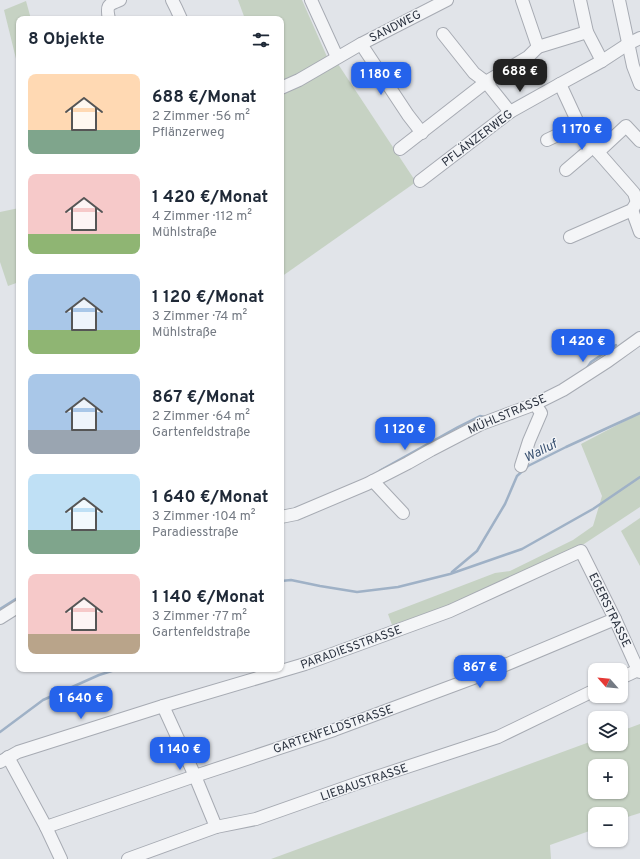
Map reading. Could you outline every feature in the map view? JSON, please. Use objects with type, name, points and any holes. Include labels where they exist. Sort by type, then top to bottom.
[{"type":"street","points":[[108,16],[107,11],[110,4],[120,0]]},
{"type":"street","points":[[172,0],[180,16]]},
{"type":"street","points":[[311,0],[337,57]]},
{"type":"street","name":"SANDWEG","points":[[284,87],[299,80],[361,44],[447,0]]},
{"type":"street","points":[[522,0],[538,47]]},
{"type":"street","points":[[580,0],[587,32],[602,61]]},
{"type":"street","points":[[619,0],[633,66],[640,84]]},
{"type":"street","points":[[400,149],[486,82],[528,56],[538,47],[587,32]]},
{"type":"street","points":[[443,34],[474,73],[486,82],[510,112]]},
{"type":"street","name":"PFLÄNZERWEG","points":[[420,181],[510,112],[640,38]]},
{"type":"street","points":[[361,44],[408,115],[422,133]]},
{"type":"street","points":[[560,84],[579,126],[596,150],[634,193],[640,232]]},
{"type":"street","points":[[548,140],[579,126]]},
{"type":"street","points":[[566,170],[596,150],[626,126],[640,141]]},
{"type":"street","points":[[570,236],[636,204]]},
{"type":"street","name":"MÜHLSTRASSE","points":[[284,517],[296,514],[373,481],[481,424],[535,404],[563,390],[640,338]]},
{"type":"street","points":[[521,466],[529,441],[541,413],[535,404]]},
{"type":"street","points":[[373,481],[403,513]]},
{"type":"street","name":"EGERSTRASSE","points":[[580,551],[615,619],[639,671]]},
{"type":"street","name":"PARADIESSTRASSE","points":[[284,670],[305,664],[450,611],[580,551]]},
{"type":"street","points":[[0,618],[16,608]]},
{"type":"street","name":"GARTENFELDSTRASSE","points":[[46,827],[334,730],[471,679],[615,619]]},
{"type":"street","points":[[628,675],[639,671]]},
{"type":"street","name":"PARADIESSTRASSE","points":[[4,760],[18,752],[163,706],[278,672]]},
{"type":"street","name":"LIEBAUSTRASSE","points":[[128,859],[216,827],[256,819],[498,736],[588,693]]},
{"type":"street","points":[[163,706],[195,776],[216,827]]},
{"type":"street","points":[[4,760],[46,827],[61,859]]},
{"type":"green space","points":[[238,0],[302,0],[328,59],[284,81],[284,16],[244,16]]},
{"type":"green space","points":[[26,1],[30,16],[16,16],[16,59],[4,10]]},
{"type":"green space","points":[[338,64],[416,182],[284,275],[284,90]]},
{"type":"green space","points":[[16,209],[16,283],[8,286],[0,262],[0,212]]},
{"type":"green space","points":[[640,413],[640,507],[584,544],[449,605],[392,625],[388,614],[495,573],[510,571],[573,540],[593,526],[602,496],[581,444]]},
{"type":"green space","points":[[640,518],[640,566],[621,531]]},
{"type":"green space","points":[[640,724],[640,813],[628,817],[628,807],[588,807],[588,831],[550,845],[551,859],[271,859],[588,743],[588,751],[628,751],[628,728]]},
{"type":"waterway","points":[[587,368],[591,362],[616,345]]},
{"type":"waterway","name":"Walluf","points":[[452,572],[477,551],[505,504],[517,476],[528,466],[640,413]]},
{"type":"waterway","points":[[379,472],[458,427],[480,416],[485,417]]},
{"type":"waterway","name":"Walluf","points":[[284,581],[291,580],[357,592],[398,587],[450,574],[522,549],[593,509],[640,477]]},
{"type":"waterway","points":[[0,609],[16,599]]},
{"type":"waterway","name":"Walluf","points":[[0,732],[43,700],[108,672]]}]
